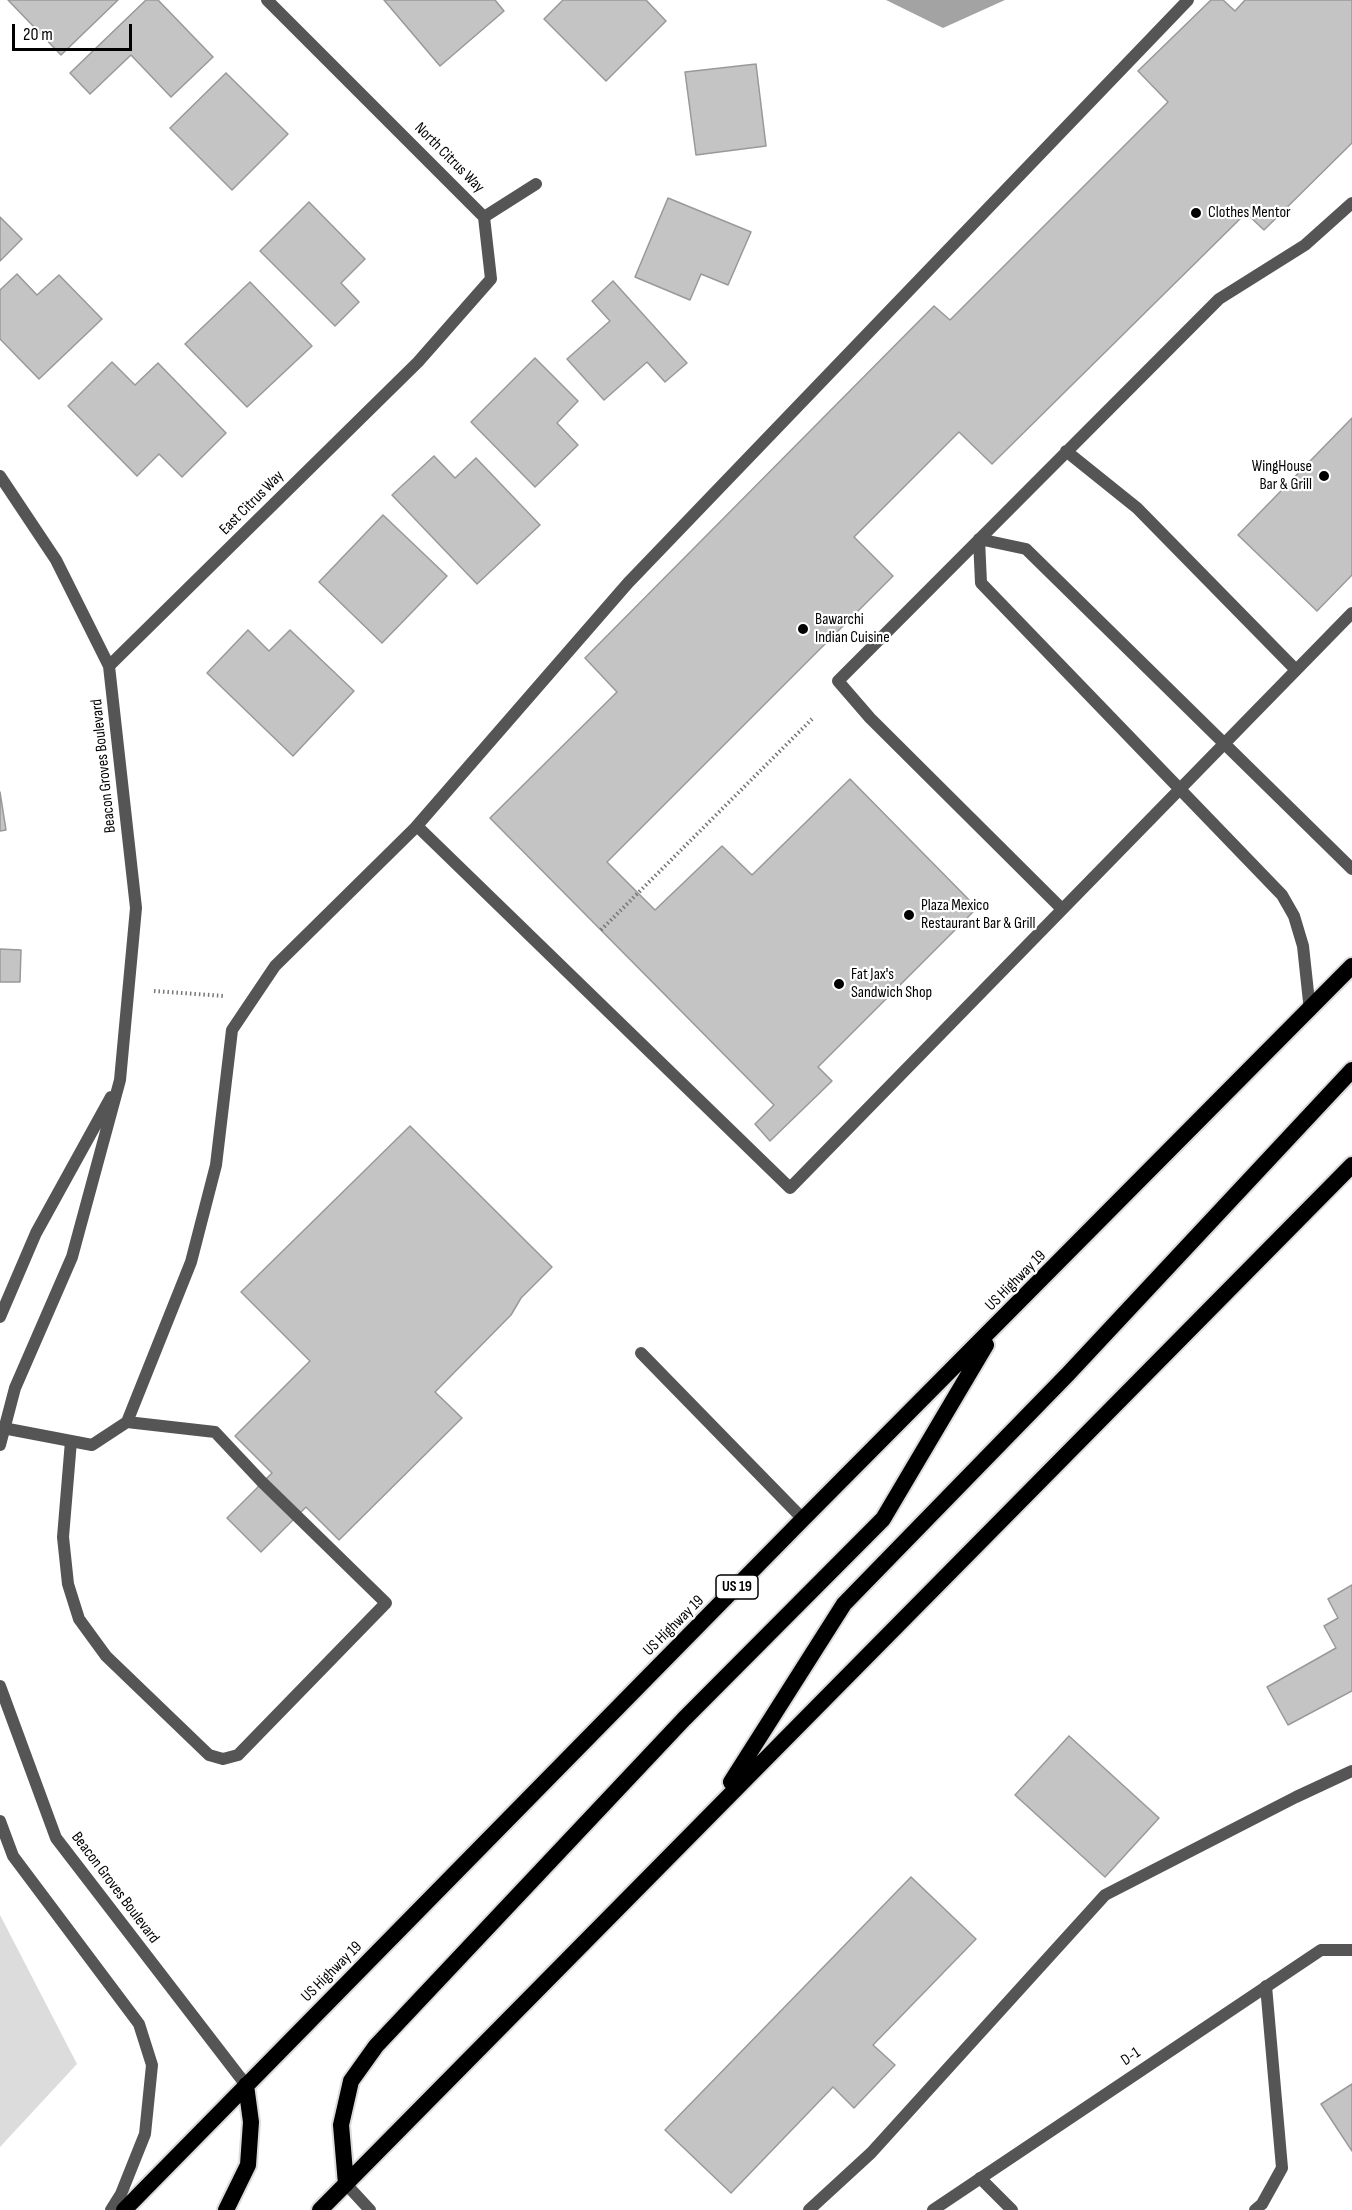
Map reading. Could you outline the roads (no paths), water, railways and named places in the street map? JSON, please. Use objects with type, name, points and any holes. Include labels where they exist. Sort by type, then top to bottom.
[{"type":"highway","name":"US Highway 19","points":[[124,2210],[1352,966]]},
{"type":"highway","points":[[712,1811],[844,1604],[1068,1374],[1352,1070]]},
{"type":"highway","points":[[320,2210],[1352,1165]]},
{"type":"highway","points":[[346,2184],[341,2125],[351,2081],[376,2046],[684,1719],[883,1519],[999,1323]]},
{"type":"highway","points":[[226,2210],[248,2164],[251,2122],[246,2085]]},
{"type":"street","name":"North Citrus Way","points":[[267,0],[484,217],[491,279],[418,362]]},
{"type":"street","points":[[3,1428],[92,1444],[127,1422],[191,1262],[216,1165],[232,1030],[275,966],[415,828],[628,583],[1188,0]]},
{"type":"street","points":[[484,217],[536,184]]},
{"type":"street","points":[[1062,909],[870,718],[838,681],[1219,299],[1305,245],[1352,203]]},
{"type":"street","name":"East Citrus Way","points":[[109,666],[418,362]]},
{"type":"street","points":[[1066,451],[1137,508],[1296,670]]},
{"type":"street","name":"Beacon Groves Boulevard","points":[[0,476],[56,560],[109,666],[136,908],[120,1080],[72,1257],[15,1388],[0,1445]]},
{"type":"street","points":[[979,539],[1026,549],[1352,869]]},
{"type":"street","points":[[979,539],[981,583],[1282,895],[1294,916],[1303,946],[1310,1011]]},
{"type":"street","points":[[415,828],[417,826],[790,1188],[1352,613]]},
{"type":"street","name":"Beacon Groves Boulevard","points":[[0,1317],[36,1233],[120,1080]]},
{"type":"street","points":[[641,1353],[804,1520]]},
{"type":"street","points":[[71,1441],[63,1537],[68,1584],[79,1619],[106,1656],[209,1755],[223,1759],[238,1755],[386,1603],[262,1482],[215,1432],[127,1422]]},
{"type":"street","name":"Beacon Groves Boulevard","points":[[0,1686],[56,1838],[246,2085]]},
{"type":"street","points":[[810,2210],[871,2153],[1105,1895],[1296,1797],[1352,1771]]},
{"type":"street","points":[[0,1821],[13,1856],[139,2024],[152,2065],[145,2134],[121,2194],[111,2210]]},
{"type":"street","name":"D-1","points":[[933,2210],[1321,1950],[1352,1950]]},
{"type":"street","points":[[1255,2210],[1262,2204],[1282,2168],[1266,1986]]},
{"type":"street","points":[[980,2178],[1012,2210]]},
{"type":"street","points":[[346,2184],[370,2210]]},
{"type":"place","name":"Clothes Mentor","points":[[1196,213]]},
{"type":"place","name":"WingHouse Bar & Grill","points":[[1324,476]]},
{"type":"place","name":"Bawarchi Indian Cuisine","points":[[803,629]]},
{"type":"place","name":"Plaza Mexico Restaurant Bar & Grill","points":[[909,915]]},
{"type":"place","name":"Fat Jax's Sandwich Shop","points":[[839,984]]}]
